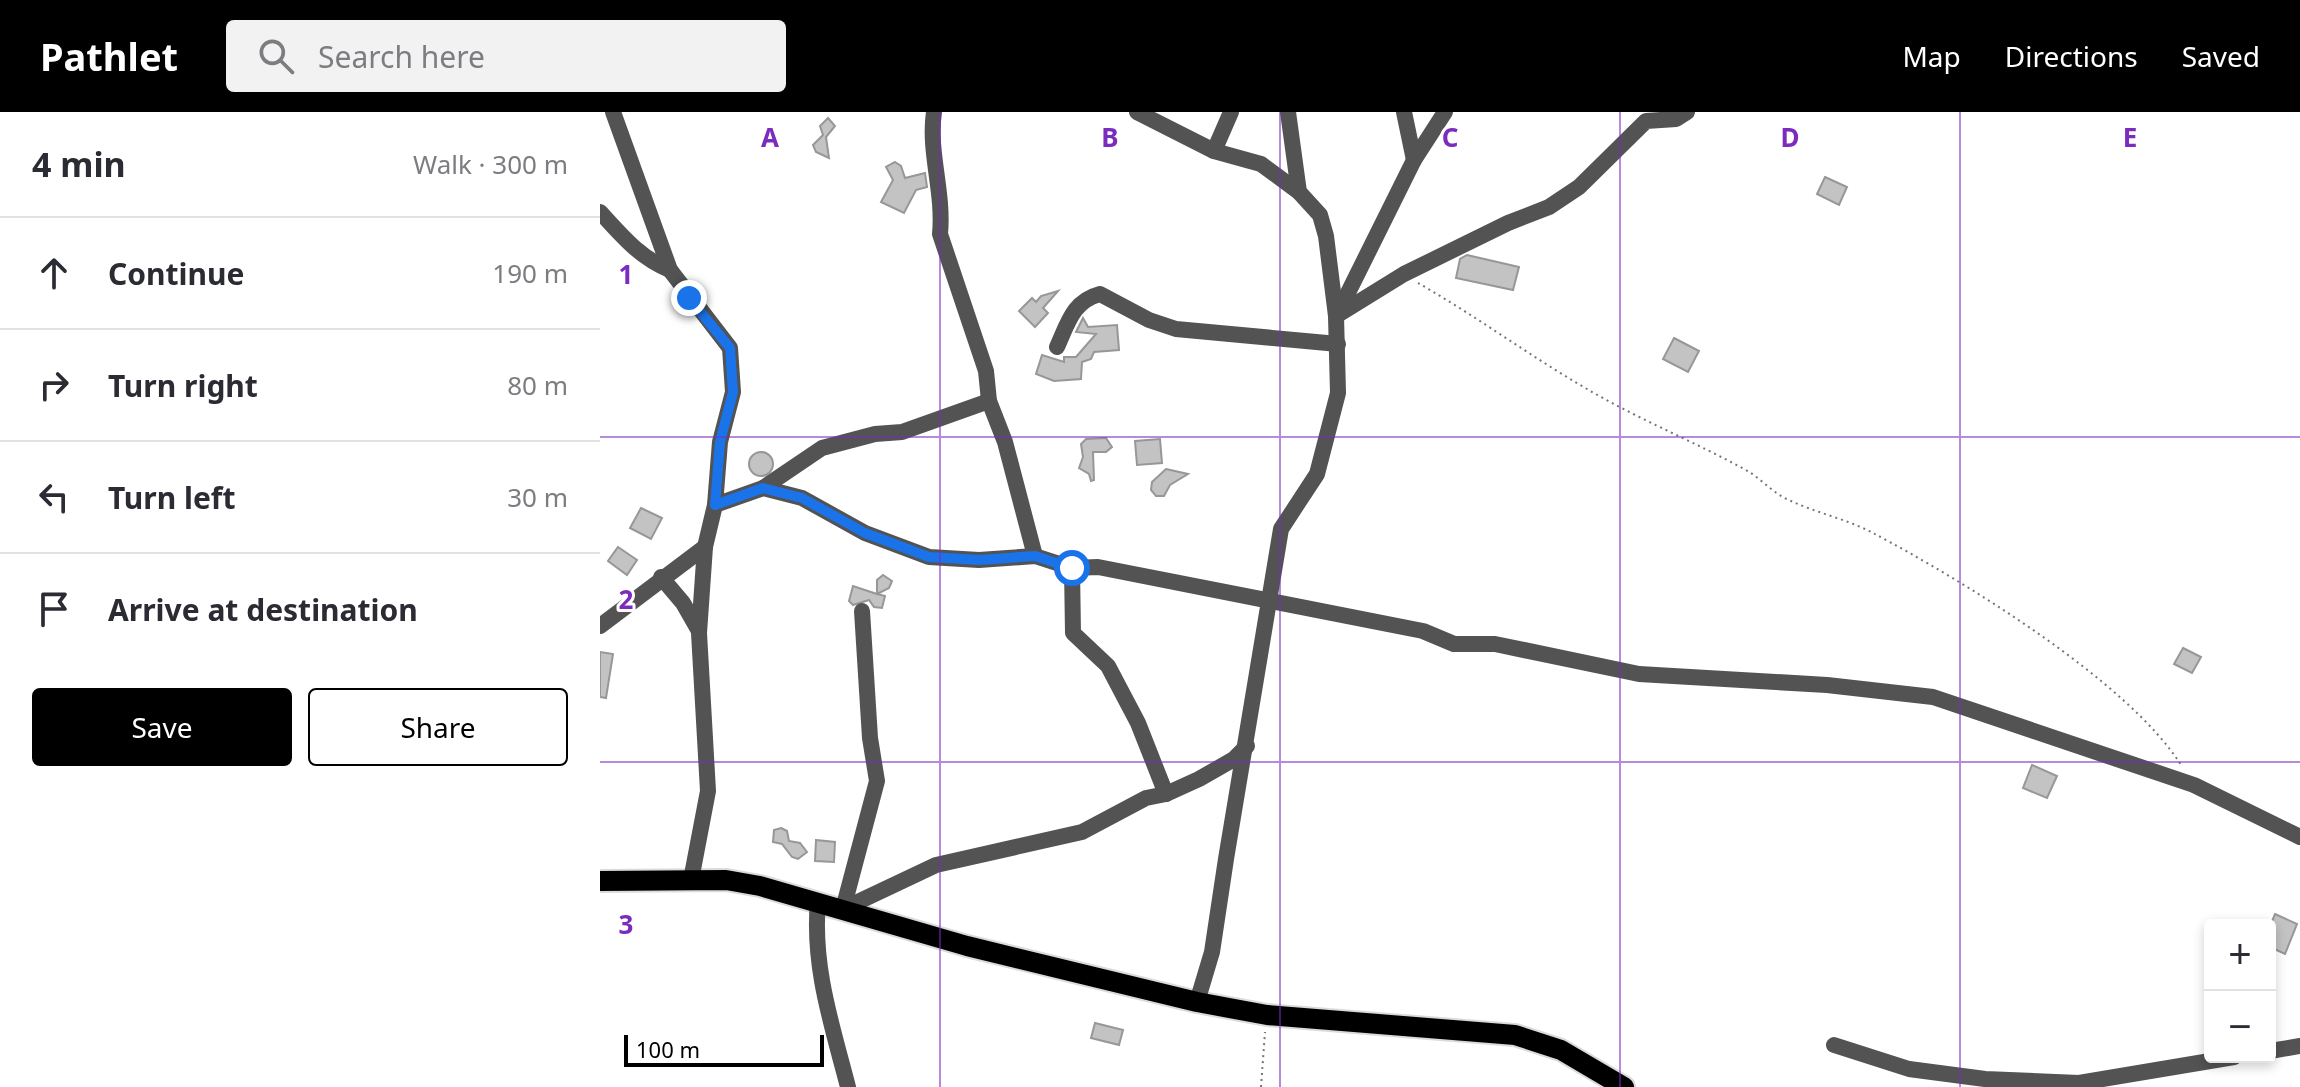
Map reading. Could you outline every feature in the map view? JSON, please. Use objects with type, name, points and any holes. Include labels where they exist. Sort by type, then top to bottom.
[{"type":"main road","points":[[600,881],[726,880],[818,902],[967,946],[1197,1002],[1267,1015],[1515,1035],[1561,1050],[1624,1087]]},
{"type":"street","points":[[613,112],[670,270],[730,348],[733,392],[720,442],[715,505],[705,547],[699,633],[708,791],[691,880]]},
{"type":"street","points":[[934,112],[930,141],[937,153],[942,212],[940,234],[986,371],[989,401],[1005,442],[1035,556]]},
{"type":"street","points":[[1137,112],[1214,151],[1261,164],[1299,192],[1320,215],[1326,236],[1338,344],[1338,393],[1317,474],[1281,529],[1226,859],[1221,906],[1197,1002]]},
{"type":"street","points":[[1214,151],[1231,112]]},
{"type":"street","points":[[1288,112],[1299,192]]},
{"type":"street","points":[[1404,112],[1414,160]]},
{"type":"street","points":[[1336,316],[1414,160],[1445,112]]},
{"type":"street","points":[[1336,316],[1404,274],[1508,223],[1549,207],[1579,187],[1646,121],[1676,119],[1687,112]]},
{"type":"street","points":[[600,212],[628,245],[651,262],[670,270]]},
{"type":"street","points":[[1057,347],[1074,309],[1084,298],[1100,294],[1149,320],[1176,329],[1338,344]]},
{"type":"street","points":[[715,505],[763,488],[822,448],[875,434],[902,432],[989,401]]},
{"type":"street","points":[[763,488],[802,498],[865,533],[929,557],[979,560],[1035,556],[1072,568],[1098,567],[1423,631],[1454,644],[1495,644],[1639,674],[1827,685],[1933,697],[2194,785],[2300,837]]},
{"type":"street","points":[[600,626],[661,577],[705,547]]},
{"type":"street","points":[[1072,568],[1073,633],[1108,666],[1138,723],[1166,794]]},
{"type":"street","points":[[661,577],[683,603],[699,633]]},
{"type":"street","points":[[843,909],[877,781],[870,738],[862,611]]},
{"type":"street","points":[[843,909],[936,865],[1082,832],[1146,798],[1166,794],[1234,759],[1247,746]]},
{"type":"street","points":[[818,902],[815,936],[818,969],[848,1087]]},
{"type":"street","points":[[1834,1045],[1909,1069],[1985,1079],[2079,1083],[2204,1062]]},
{"type":"street","points":[[2276,1050],[2300,1046]]},
{"type":"path","points":[[1404,274],[1486,322],[1587,389],[1746,470],[1786,499],[1871,532],[1975,592],[2064,654],[2133,710],[2167,744],[2194,785]]},
{"type":"path","points":[[1261,1087],[1267,1015]]},
{"type":"building","points":[[828,118],[835,126],[826,137],[829,158],[816,152],[813,145],[823,135],[820,126]]},
{"type":"building","points":[[895,162],[901,166],[905,178],[925,173],[927,187],[916,190],[904,213],[881,202],[893,180],[886,167]]},
{"type":"building","points":[[1825,177],[1847,187],[1839,205],[1817,194]]},
{"type":"building","points":[[1467,255],[1519,267],[1513,290],[1456,278],[1460,259]]},
{"type":"building","points":[[1058,291],[1043,308],[1048,313],[1035,327],[1019,311],[1032,298],[1036,302],[1041,296]]},
{"type":"building","points":[[1083,318],[1088,327],[1117,325],[1119,350],[1094,352],[1091,359],[1082,362],[1081,379],[1054,381],[1036,374],[1042,355],[1064,362],[1064,357],[1076,357],[1096,334],[1076,332]]},
{"type":"building","points":[[1674,338],[1699,351],[1688,372],[1663,359]]},
{"type":"building","points":[[1106,438],[1112,447],[1106,452],[1093,452],[1094,480],[1091,481],[1089,474],[1079,468],[1083,457],[1081,444],[1086,439]]},
{"type":"building","points":[[1160,439],[1162,463],[1137,465],[1135,441]]},
{"type":"building","points":[[761,452],[769,456],[773,464],[769,472],[761,476],[753,472],[749,464],[753,456]]},
{"type":"building","points":[[1166,469],[1188,474],[1170,485],[1164,496],[1156,496],[1151,490],[1152,482]]},
{"type":"building","points":[[641,508],[662,518],[651,539],[630,528]]},
{"type":"building","points":[[618,547],[637,560],[627,575],[608,561]]},
{"type":"building","points":[[883,575],[892,581],[889,588],[877,594],[877,580]]},
{"type":"building","points":[[853,586],[885,596],[882,608],[874,607],[869,600],[853,605],[849,601]]},
{"type":"building","points":[[2183,648],[2201,657],[2192,673],[2174,664]]},
{"type":"building","points":[[600,652],[613,654],[606,698],[600,697]]},
{"type":"building","points":[[2032,765],[2057,776],[2047,798],[2023,788]]},
{"type":"building","points":[[781,828],[787,831],[789,841],[800,843],[807,852],[798,859],[792,857],[782,844],[773,842],[774,830]]},
{"type":"building","points":[[816,840],[835,842],[834,862],[815,861]]},
{"type":"building","points":[[2275,914],[2297,924],[2285,954],[2276,950],[2276,919],[2273,919]]},
{"type":"building","points":[[1095,1023],[1123,1030],[1119,1045],[1091,1038]]},
{"type":"route","points":[[689,298],[730,348],[733,392],[720,442],[715,505],[763,488],[802,498],[865,533],[929,557],[979,560],[1035,556],[1072,568]]}]
